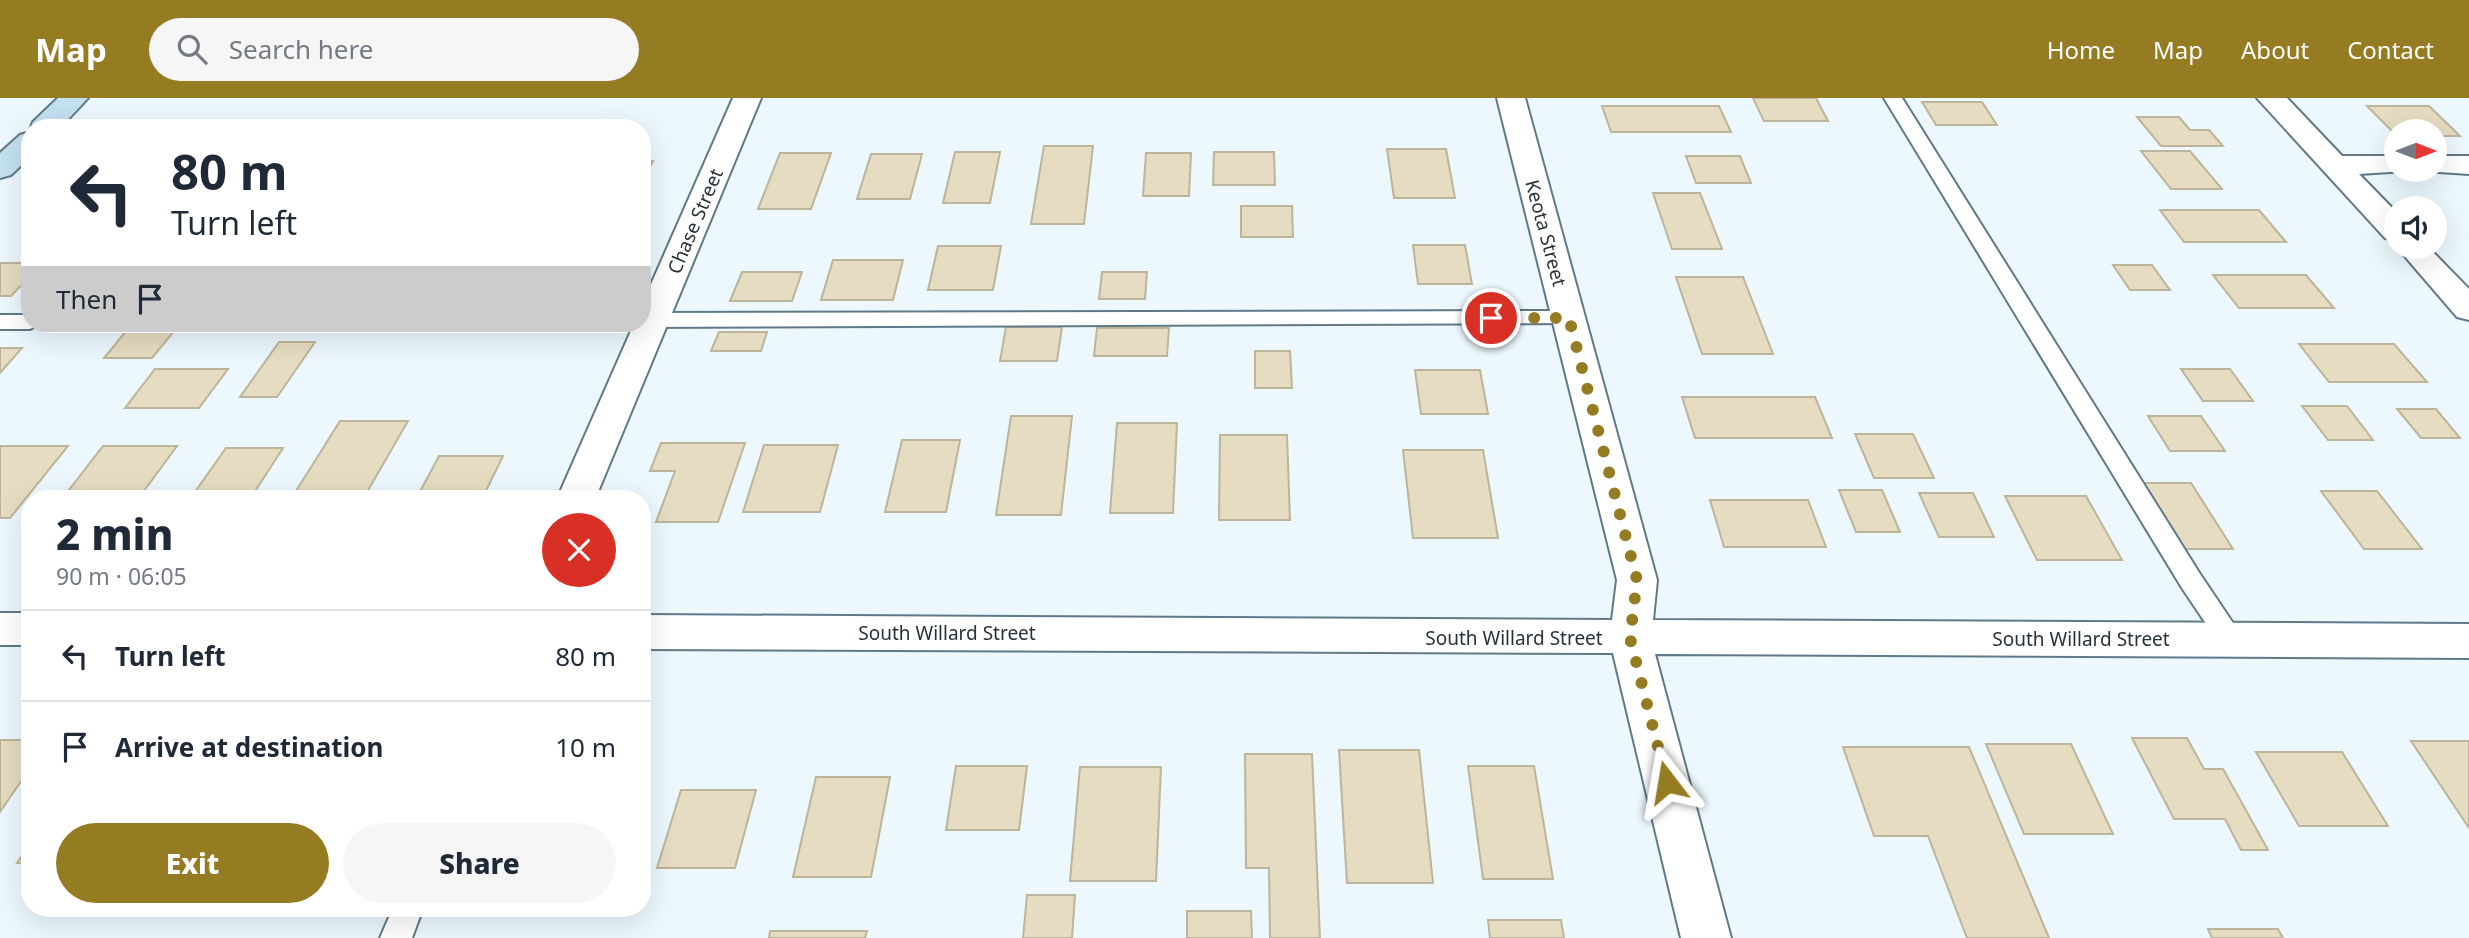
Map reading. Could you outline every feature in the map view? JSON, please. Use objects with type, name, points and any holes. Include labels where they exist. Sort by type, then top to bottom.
[{"type":"main road","points":[[52,119],[74,98]]},
{"type":"main road","points":[[2,165],[21,149]]},
{"type":"street","name":"Chase Street","points":[[651,311],[747,98]]},
{"type":"street","name":"Keota Street","points":[[1511,98],[1637,580],[1630,638],[1706,938]]},
{"type":"street","points":[[2271,98],[2384,218]]},
{"type":"street","points":[[2334,165],[2384,165]]},
{"type":"street","points":[[2447,165],[2469,165]]},
{"type":"street","points":[[2422,259],[2469,309]]},
{"type":"street","name":"Chase Street","points":[[580,490],[642,333]]},
{"type":"street","points":[[0,629],[21,629]]},
{"type":"street","name":"South Willard Street","points":[[651,632],[2469,641]]},
{"type":"lane","points":[[1893,98],[2190,581],[2230,639]]},
{"type":"lane","points":[[651,320],[1569,318]]},
{"type":"lane","points":[[0,322],[21,322]]},
{"type":"lane","points":[[396,938],[404,917]]},
{"type":"building","points":[[1753,98],[1816,98],[1828,121],[1764,121]]},
{"type":"building","points":[[1922,102],[1982,102],[1997,125],[1936,125]]},
{"type":"building","points":[[1602,106],[1719,106],[1731,132],[1611,132]]},
{"type":"building","points":[[2367,106],[2429,106],[2442,119],[2384,119],[2384,123]]},
{"type":"building","points":[[2137,117],[2179,117],[2190,130],[2209,130],[2223,146],[2161,146]]},
{"type":"building","points":[[2447,123],[2460,136],[2447,136]]},
{"type":"building","points":[[1044,146],[1093,146],[1084,224],[1031,224]]},
{"type":"building","points":[[1387,149],[1446,149],[1455,198],[1394,198]]},
{"type":"building","points":[[2141,151],[2190,151],[2222,189],[2171,189]]},
{"type":"building","points":[[955,152],[1000,152],[990,203],[943,203]]},
{"type":"building","points":[[1214,152],[1274,152],[1275,185],[1213,185]]},
{"type":"building","points":[[780,153],[831,153],[811,209],[758,209]]},
{"type":"building","points":[[1146,153],[1191,153],[1189,196],[1143,196]]},
{"type":"building","points":[[871,154],[922,154],[910,199],[857,199]]},
{"type":"building","points":[[1686,156],[1740,156],[1751,183],[1696,183]]},
{"type":"building","points":[[1653,193],[1700,193],[1722,249],[1672,249]]},
{"type":"building","points":[[1241,206],[1292,206],[1293,237],[1241,237]]},
{"type":"building","points":[[2160,210],[2259,210],[2286,242],[2184,242]]},
{"type":"building","points":[[1413,245],[1465,245],[1472,284],[1418,284]]},
{"type":"building","points":[[938,246],[1001,246],[993,290],[928,290]]},
{"type":"building","points":[[833,260],[903,260],[893,300],[821,300]]},
{"type":"building","points":[[0,263],[21,263],[21,285],[11,296],[0,296]]},
{"type":"building","points":[[2113,265],[2152,265],[2170,290],[2130,290]]},
{"type":"building","points":[[742,272],[802,272],[792,301],[730,301]]},
{"type":"building","points":[[1102,272],[1147,272],[1145,299],[1099,299]]},
{"type":"building","points":[[2213,275],[2306,275],[2334,308],[2239,308]]},
{"type":"building","points":[[1676,277],[1743,277],[1773,354],[1702,354]]},
{"type":"building","points":[[1006,327],[1062,327],[1057,361],[1000,361]]},
{"type":"building","points":[[1097,328],[1169,328],[1167,356],[1094,356]]},
{"type":"building","points":[[719,332],[767,332],[761,351],[711,351]]},
{"type":"building","points":[[125,333],[173,333],[152,358],[104,358]]},
{"type":"building","points":[[279,342],[315,342],[277,397],[240,397]]},
{"type":"building","points":[[2299,344],[2394,344],[2427,382],[2329,382]]},
{"type":"building","points":[[0,348],[22,348],[0,373]]},
{"type":"building","points":[[1255,351],[1290,351],[1292,388],[1255,388]]},
{"type":"building","points":[[155,369],[228,369],[199,408],[125,408]]},
{"type":"building","points":[[2181,369],[2230,369],[2253,401],[2203,401]]},
{"type":"building","points":[[1415,370],[1480,370],[1488,414],[1421,414]]},
{"type":"building","points":[[1682,397],[1815,397],[1832,438],[1695,438]]},
{"type":"building","points":[[2302,406],[2347,406],[2373,440],[2328,440]]},
{"type":"building","points":[[2397,409],[2436,409],[2460,438],[2421,438]]},
{"type":"building","points":[[1011,416],[1072,416],[1061,515],[996,515]]},
{"type":"building","points":[[2148,416],[2201,416],[2225,451],[2170,451]]},
{"type":"building","points":[[340,421],[408,421],[368,490],[297,490]]},
{"type":"building","points":[[1117,423],[1177,423],[1173,513],[1110,513]]},
{"type":"building","points":[[1855,434],[1913,434],[1934,478],[1874,478]]},
{"type":"building","points":[[1220,435],[1287,435],[1290,520],[1219,520]]},
{"type":"building","points":[[902,440],[960,440],[946,512],[885,512]]},
{"type":"building","points":[[661,443],[745,443],[718,522],[656,522],[675,471],[650,471]]},
{"type":"building","points":[[764,445],[838,445],[820,512],[743,512]]},
{"type":"building","points":[[0,446],[68,446],[33,490],[21,490],[21,504],[10,518],[0,518]]},
{"type":"building","points":[[103,446],[177,446],[145,490],[69,490]]},
{"type":"building","points":[[226,448],[283,448],[256,490],[196,490]]},
{"type":"building","points":[[1403,450],[1483,450],[1498,538],[1413,538]]},
{"type":"building","points":[[439,456],[503,456],[486,490],[421,490]]},
{"type":"building","points":[[2139,483],[2191,483],[2233,549],[2178,549]]},
{"type":"building","points":[[1839,490],[1882,490],[1900,532],[1856,532]]},
{"type":"building","points":[[2321,491],[2377,491],[2422,549],[2364,549]]},
{"type":"building","points":[[1919,493],[1973,493],[1994,537],[1939,537]]},
{"type":"building","points":[[2005,496],[2086,496],[2122,560],[2037,560]]},
{"type":"building","points":[[1710,500],[1808,500],[1826,547],[1724,547]]},
{"type":"building","points":[[2132,738],[2187,738],[2204,769],[2223,769],[2268,850],[2241,850],[2225,819],[2174,819]]},
{"type":"building","points":[[0,740],[21,740],[21,781],[0,812]]},
{"type":"building","points":[[2411,741],[2469,741],[2469,828]]},
{"type":"building","points":[[1986,744],[2071,744],[2113,834],[2024,834]]},
{"type":"building","points":[[1843,747],[1969,747],[2049,938],[1967,938],[1928,836],[1874,836]]},
{"type":"building","points":[[1339,750],[1419,750],[1433,883],[1347,883]]},
{"type":"building","points":[[2256,752],[2342,752],[2388,826],[2299,826]]},
{"type":"building","points":[[1245,754],[1312,754],[1320,938],[1270,938],[1269,868],[1246,868]]},
{"type":"building","points":[[956,766],[1027,766],[1019,830],[946,830]]},
{"type":"building","points":[[1468,766],[1534,766],[1553,879],[1483,879]]},
{"type":"building","points":[[1080,767],[1161,767],[1156,881],[1070,881]]},
{"type":"building","points":[[816,777],[890,777],[871,877],[793,877]]},
{"type":"building","points":[[681,790],[756,790],[735,868],[657,868]]},
{"type":"building","points":[[1027,895],[1075,895],[1072,938],[1023,938]]},
{"type":"building","points":[[1187,911],[1251,911],[1252,938],[1187,938]]},
{"type":"building","points":[[1488,920],[1561,920],[1564,938],[1490,938]]},
{"type":"building","points":[[2208,929],[2278,929],[2283,938],[2212,938]]},
{"type":"building","points":[[770,931],[867,931],[865,938],[769,938]]},
{"type":"route","points":[[1491,318],[1569,318],[1637,580],[1630,638],[1667,782]]}]
